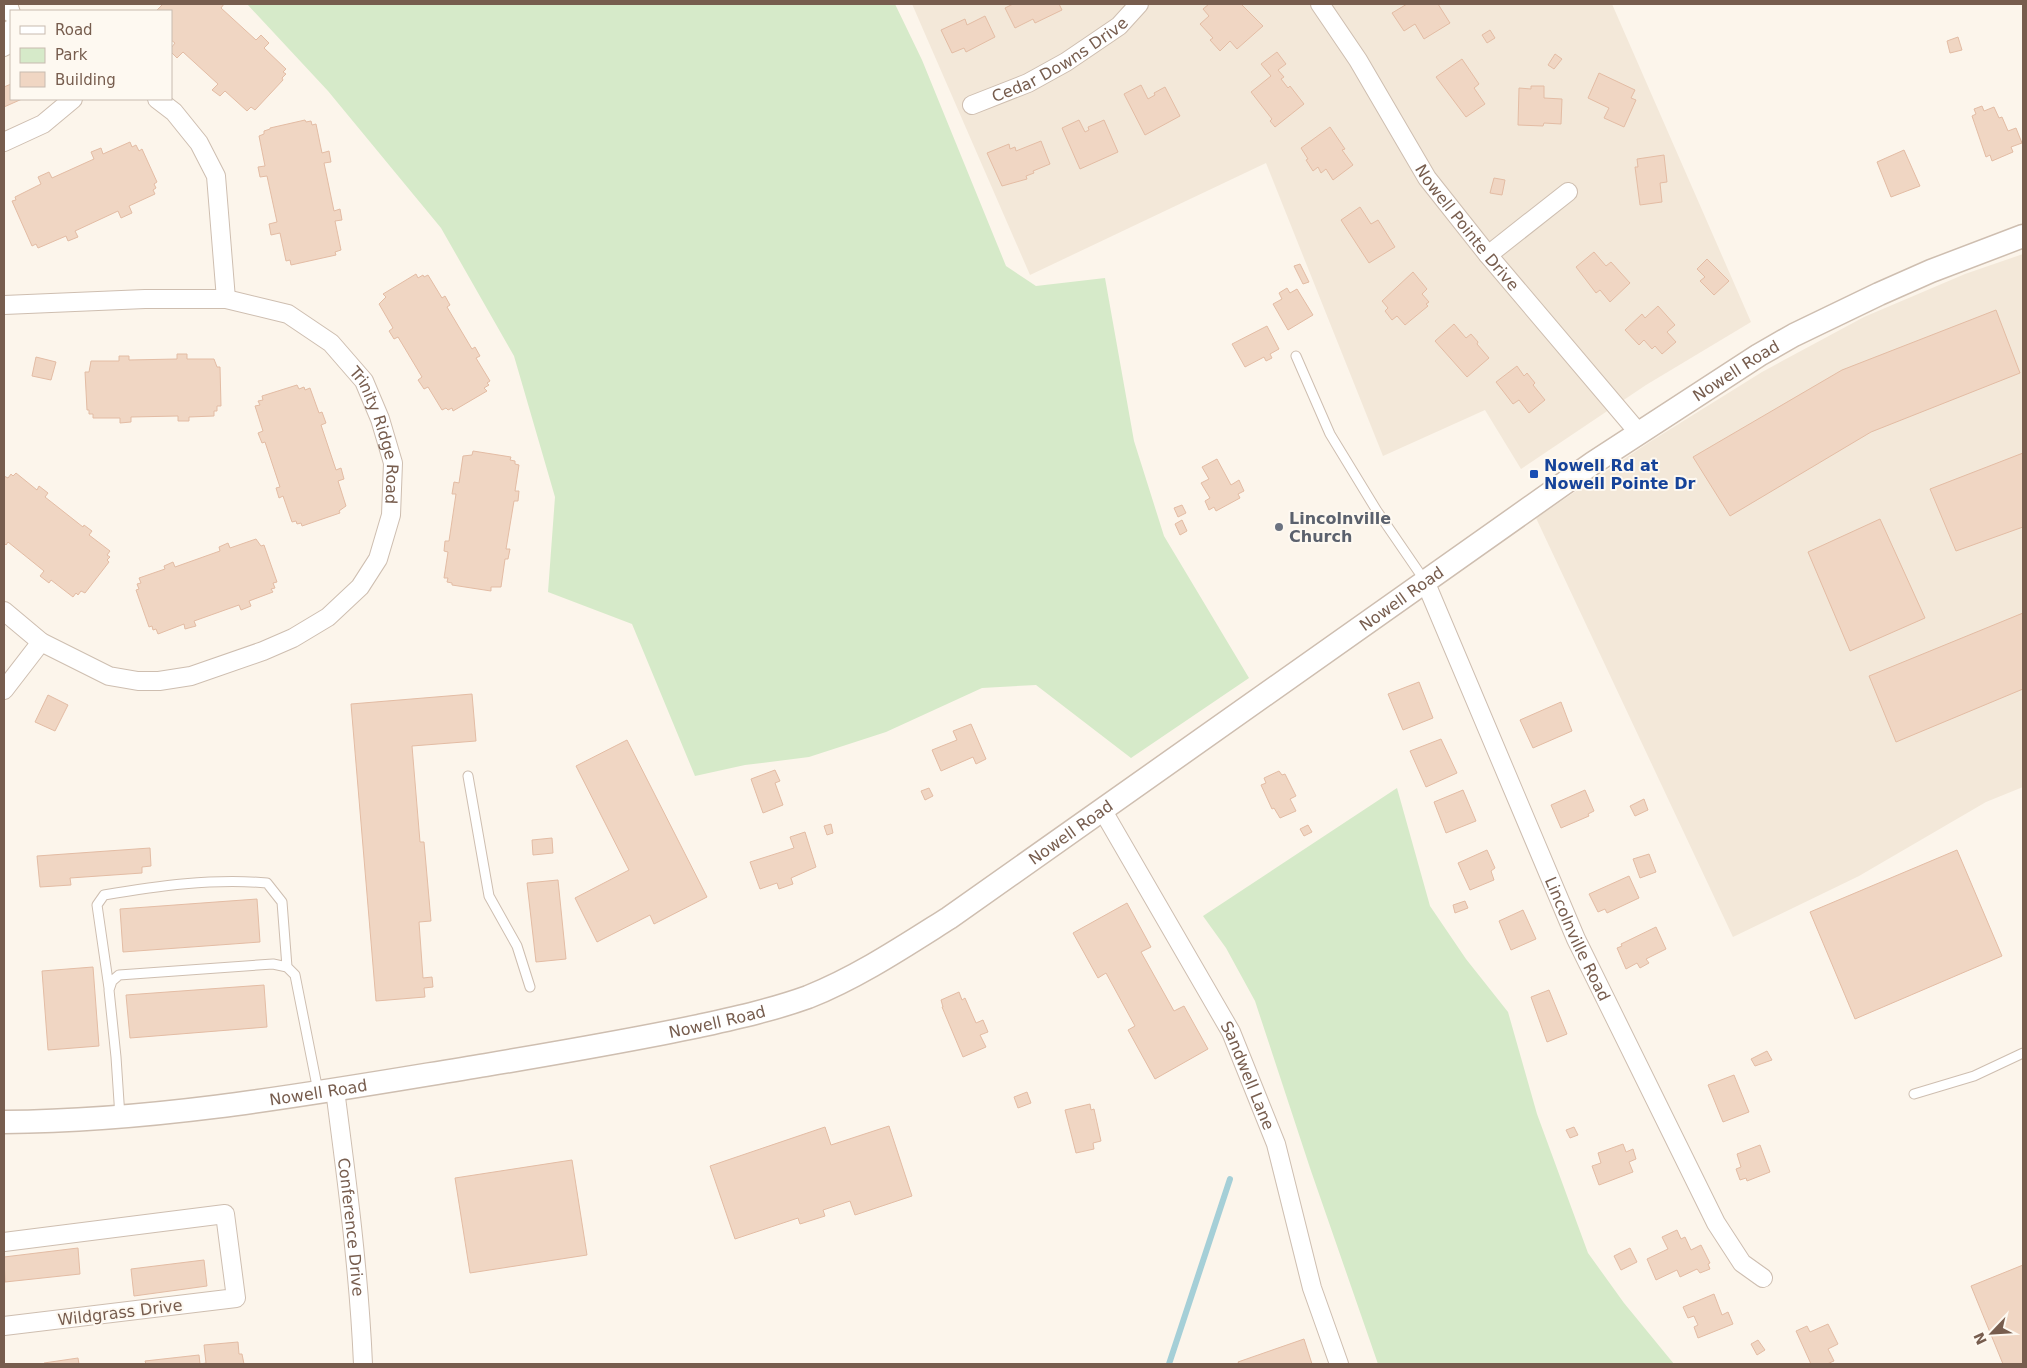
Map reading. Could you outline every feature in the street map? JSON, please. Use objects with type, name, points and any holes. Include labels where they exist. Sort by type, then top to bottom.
[{"type":"street","name":"Cedar Downs Drive","points":[[972,105],[1028,82],[1066,62],[1119,26],[1139,4]]},
{"type":"street","name":"Nowell Pointe Drive","points":[[1320,4],[1358,60],[1427,178],[1488,255],[1638,432]]},
{"type":"street","points":[[4,142],[44,124],[72,100]]},
{"type":"street","points":[[158,100],[174,112],[199,143],[216,176],[226,299]]},
{"type":"street","points":[[1488,255],[1568,192]]},
{"type":"street","name":"Nowell Road","points":[[4,1122],[120,1117],[196,1109],[544,1056],[676,1031],[757,1013],[808,996],[857,974],[949,918],[1638,432],[1794,335],[1931,271],[2023,236]]},
{"type":"street","name":"Trinity Ridge Road","points":[[4,305],[145,299],[226,299],[288,314],[331,343],[364,381],[380,419],[393,463],[391,515],[378,559],[360,587],[328,617],[294,638],[263,651],[191,676],[159,681],[110,676],[42,642],[4,611]]},
{"type":"street","name":"Lincolnville Road","points":[[1425,581],[1576,939],[1716,1223],[1742,1263],[1762,1278]]},
{"type":"street","points":[[4,690],[42,642]]},
{"type":"street","name":"Sandwell Lane","points":[[1103,811],[1232,1032],[1276,1144],[1312,1288],[1339,1364]]},
{"type":"street","name":"Conference Drive","points":[[326,1090],[350,1209],[363,1364]]},
{"type":"street","name":"Wildgrass Drive","points":[[4,1242],[225,1214],[236,1298],[4,1326]]},
{"type":"lane","points":[[1296,356],[1330,434],[1377,511],[1425,581]]},
{"type":"lane","points":[[468,776],[489,896],[517,946],[530,987]]},
{"type":"lane","points":[[120,1117],[109,990],[97,905],[104,895],[150,887],[241,880],[267,883],[282,902],[287,967]]},
{"type":"lane","points":[[109,990],[112,981],[119,975],[273,964],[287,967],[294,975],[326,1090]]},
{"type":"lane","points":[[1914,1094],[1974,1076],[2023,1053]]},
{"type":"shaded area","points":[[912,4],[1612,4],[1751,322],[1646,385],[1521,469],[1485,410],[1383,456],[1266,163],[1030,275]]},
{"type":"shaded area","points":[[2023,254],[2023,787],[1986,802],[1859,876],[1733,937],[1536,518],[1648,443],[1762,372],[1864,317],[1965,274]]},
{"type":"green space","points":[[247,4],[895,4],[922,60],[1006,266],[1036,286],[1105,278],[1134,441],[1164,536],[1249,678],[1131,758],[1036,685],[982,688],[886,732],[809,757],[745,765],[695,776],[632,624],[548,592],[555,497],[514,356],[441,228],[328,91]]},
{"type":"green space","points":[[1397,788],[1430,906],[1466,959],[1508,1012],[1537,1114],[1588,1253],[1624,1303],[1674,1364],[1378,1364],[1310,1168],[1255,1001],[1226,948],[1203,916]]},
{"type":"building","points":[[163,4],[224,4],[221,8],[256,40],[261,35],[269,43],[264,48],[286,69],[283,72],[286,74],[282,78],[283,80],[255,110],[251,107],[247,111],[225,91],[220,96],[212,90],[218,84],[183,52],[177,58],[172,53],[172,47],[175,43],[172,41],[172,10],[157,10]]},
{"type":"building","points":[[1013,4],[1059,4],[1062,10],[1035,23],[1033,19],[1015,28],[1005,8]]},
{"type":"building","points":[[1209,4],[1241,4],[1263,26],[1237,49],[1230,41],[1220,51],[1210,40],[1213,38],[1200,24],[1209,16],[1203,9]]},
{"type":"building","points":[[1407,4],[1438,4],[1450,23],[1424,39],[1415,24],[1404,31],[1392,13]]},
{"type":"building","points":[[985,16],[995,37],[966,52],[964,48],[952,53],[941,30],[965,19],[967,25]]},
{"type":"building","points":[[1490,30],[1495,38],[1487,43],[1482,35]]},
{"type":"building","points":[[1958,37],[1962,50],[1950,53],[1947,41]]},
{"type":"building","points":[[1277,52],[1286,64],[1278,70],[1284,77],[1281,79],[1288,88],[1290,86],[1304,104],[1275,127],[1270,121],[1272,119],[1251,92],[1271,76],[1261,64]]},
{"type":"building","points":[[1555,54],[1562,59],[1554,69],[1548,65]]},
{"type":"building","points":[[1462,59],[1479,84],[1474,88],[1485,104],[1466,117],[1436,77]]},
{"type":"building","points":[[1599,73],[1635,90],[1631,98],[1636,100],[1624,127],[1604,118],[1609,108],[1588,98]]},
{"type":"building","points":[[10,84],[10,100],[20,100],[4,107],[4,87]]},
{"type":"building","points":[[1141,85],[1148,99],[1165,87],[1180,116],[1145,135],[1124,94]]},
{"type":"building","points":[[1531,86],[1544,86],[1544,98],[1562,99],[1561,124],[1544,123],[1543,126],[1518,125],[1519,88],[1531,89]]},
{"type":"building","points":[[1982,106],[1984,111],[1994,107],[1999,118],[2002,117],[2008,131],[2016,128],[2022,143],[2011,147],[2013,152],[1992,161],[1990,155],[1986,157],[1972,116],[1976,114],[1974,109]]},
{"type":"building","points":[[305,120],[306,122],[311,121],[312,125],[316,124],[322,153],[329,151],[331,162],[324,163],[334,211],[340,209],[342,220],[335,221],[341,250],[335,252],[336,255],[291,265],[290,260],[286,261],[280,233],[271,235],[269,224],[277,222],[267,176],[260,177],[258,167],[265,166],[259,136],[270,128]]},
{"type":"building","points":[[1079,120],[1085,132],[1089,130],[1088,127],[1104,120],[1118,152],[1080,169],[1062,128]]},
{"type":"building","points":[[1330,127],[1345,149],[1342,150],[1353,165],[1333,180],[1326,169],[1321,173],[1318,167],[1313,171],[1301,148]]},
{"type":"building","points":[[1041,141],[1050,164],[1033,171],[1034,173],[1026,176],[1027,179],[1002,186],[987,153],[1009,144],[1010,149],[1015,147],[1016,151]]},
{"type":"building","points":[[130,142],[132,147],[136,145],[139,151],[142,149],[157,182],[154,184],[156,188],[153,190],[155,194],[129,206],[132,213],[121,218],[118,211],[75,231],[78,237],[68,241],[66,236],[38,248],[36,244],[32,246],[12,201],[16,200],[15,197],[41,184],[38,177],[49,172],[52,178],[94,159],[91,152],[101,148],[103,154]]},
{"type":"building","points":[[1904,150],[1920,186],[1891,197],[1877,162]]},
{"type":"building","points":[[1664,155],[1667,182],[1660,183],[1662,202],[1640,205],[1635,167],[1638,167],[1637,159]]},
{"type":"building","points":[[1494,178],[1505,180],[1502,195],[1490,193]]},
{"type":"building","points":[[1360,207],[1371,224],[1378,220],[1395,247],[1369,263],[1341,220]]},
{"type":"building","points":[[1594,252],[1606,266],[1611,262],[1630,283],[1610,302],[1600,290],[1596,293],[1576,267]]},
{"type":"building","points":[[1707,259],[1729,281],[1714,295],[1700,281],[1705,277],[1697,269]]},
{"type":"building","points":[[1300,264],[1309,282],[1303,284],[1294,266]]},
{"type":"building","points":[[1413,272],[1427,289],[1422,294],[1429,302],[1426,304],[1428,306],[1405,325],[1397,316],[1392,320],[1385,311],[1388,308],[1382,301]]},
{"type":"building","points":[[416,274],[418,278],[428,275],[442,298],[445,296],[450,305],[447,307],[472,349],[475,347],[480,356],[476,358],[490,381],[487,383],[489,385],[484,388],[487,391],[453,411],[452,408],[442,410],[428,387],[424,389],[418,380],[422,377],[398,337],[394,339],[389,331],[393,328],[379,304],[386,297],[383,294]]},
{"type":"building","points":[[1287,288],[1290,293],[1297,289],[1313,315],[1288,330],[1273,304],[1282,299],[1279,293]]},
{"type":"building","points":[[1658,306],[1675,325],[1667,332],[1676,342],[1662,354],[1655,346],[1652,349],[1644,340],[1639,345],[1625,330],[1642,314],[1645,318]]},
{"type":"building","points":[[1996,310],[2020,373],[1871,432],[1730,516],[1693,457],[1842,370]]},
{"type":"building","points":[[1454,324],[1466,338],[1471,334],[1489,358],[1467,377],[1435,341]]},
{"type":"building","points":[[1267,326],[1279,349],[1270,354],[1272,358],[1266,361],[1264,357],[1245,367],[1232,344]]},
{"type":"building","points":[[177,354],[187,354],[187,359],[214,359],[217,367],[220,367],[221,406],[217,406],[214,416],[189,417],[189,421],[178,421],[178,416],[131,417],[131,422],[120,423],[120,418],[93,418],[93,414],[89,414],[89,410],[87,410],[85,372],[89,372],[91,361],[119,361],[119,356],[129,356],[129,360],[177,359]]},
{"type":"building","points":[[36,357],[56,362],[51,380],[32,376]]},
{"type":"building","points":[[1517,366],[1524,376],[1527,373],[1535,383],[1533,385],[1545,400],[1529,413],[1519,400],[1513,404],[1496,382]]},
{"type":"building","points":[[297,385],[299,389],[304,387],[305,390],[310,388],[319,413],[322,412],[326,423],[321,425],[336,470],[341,468],[344,479],[338,481],[346,506],[339,511],[340,513],[302,526],[301,523],[297,524],[296,521],[292,522],[283,496],[279,498],[276,488],[280,487],[265,442],[262,443],[258,433],[263,431],[255,406],[260,405],[258,401],[263,400],[262,396]]},
{"type":"building","points":[[473,451],[511,457],[510,460],[515,461],[515,464],[519,465],[515,491],[519,491],[518,501],[514,501],[506,549],[510,549],[508,559],[505,559],[501,587],[491,587],[491,591],[452,585],[452,583],[447,582],[448,578],[444,578],[448,552],[444,551],[445,541],[449,541],[456,494],[452,494],[454,482],[459,483],[463,456],[472,455]]},
{"type":"building","points":[[2023,453],[2023,527],[1956,551],[1930,489]]},
{"type":"building","points":[[1217,459],[1231,485],[1239,480],[1244,491],[1238,494],[1240,498],[1216,511],[1214,507],[1209,510],[1205,501],[1210,498],[1201,483],[1209,479],[1202,467]]},
{"type":"building","points":[[16,473],[37,490],[39,486],[48,493],[45,497],[83,527],[84,525],[92,531],[89,535],[110,551],[107,555],[110,557],[107,560],[109,562],[85,593],[81,591],[73,597],[51,580],[49,583],[40,576],[44,571],[8,542],[6,545],[4,543],[4,476],[8,478],[11,474],[13,476]]},
{"type":"building","points":[[1182,505],[1186,513],[1178,517],[1174,508]]},
{"type":"building","points":[[1880,519],[1925,618],[1850,651],[1808,552]]},
{"type":"building","points":[[1182,520],[1187,531],[1180,535],[1175,524]]},
{"type":"building","points":[[256,539],[261,546],[264,545],[277,582],[273,583],[275,588],[271,589],[273,592],[249,601],[251,606],[241,610],[239,605],[194,621],[196,626],[185,629],[184,624],[158,634],[156,629],[153,630],[152,626],[149,627],[136,590],[139,589],[137,584],[141,583],[139,578],[165,569],[164,566],[173,562],[175,567],[220,551],[219,547],[228,543],[230,548]]},
{"type":"building","points":[[2023,613],[2023,689],[1896,742],[1869,676]]},
{"type":"building","points":[[1419,682],[1433,718],[1403,730],[1388,694]]},
{"type":"building","points":[[472,694],[476,741],[412,746],[420,842],[424,842],[431,921],[419,922],[423,978],[432,977],[433,987],[424,988],[425,997],[376,1001],[351,704]]},
{"type":"building","points":[[48,695],[68,705],[55,731],[35,722]]},
{"type":"building","points":[[1561,702],[1572,731],[1533,748],[1520,720]]},
{"type":"building","points":[[971,724],[986,759],[976,764],[973,757],[941,771],[932,750],[957,740],[953,731]]},
{"type":"building","points":[[1441,739],[1457,773],[1426,787],[1410,751]]},
{"type":"building","points":[[627,740],[707,897],[654,924],[650,915],[597,942],[575,898],[629,870],[576,766]]},
{"type":"building","points":[[775,770],[780,781],[775,783],[783,805],[763,813],[751,779]]},
{"type":"building","points":[[1279,771],[1282,775],[1285,774],[1296,796],[1290,799],[1296,811],[1280,818],[1274,808],[1272,809],[1261,785],[1266,783],[1264,778]]},
{"type":"building","points":[[929,788],[933,796],[925,800],[921,791]]},
{"type":"building","points":[[1463,790],[1476,821],[1446,833],[1434,802]]},
{"type":"building","points":[[1585,790],[1594,811],[1588,814],[1589,816],[1561,828],[1551,805]]},
{"type":"building","points":[[1644,799],[1648,810],[1635,816],[1630,806]]},
{"type":"building","points":[[831,824],[833,833],[827,835],[824,826]]},
{"type":"building","points":[[1308,825],[1312,832],[1304,836],[1300,829]]},
{"type":"building","points":[[805,832],[816,867],[791,878],[793,884],[779,889],[777,883],[760,889],[750,862],[794,848],[790,837]]},
{"type":"building","points":[[552,838],[553,853],[533,855],[532,840]]},
{"type":"building","points":[[150,848],[151,866],[142,867],[142,873],[70,878],[71,885],[40,887],[37,856]]},
{"type":"building","points":[[1487,850],[1495,868],[1491,871],[1494,880],[1470,890],[1458,863]]},
{"type":"building","points":[[1957,850],[2002,956],[1855,1019],[1810,912]]},
{"type":"building","points":[[1649,854],[1656,872],[1640,878],[1633,859]]},
{"type":"building","points":[[1629,876],[1639,898],[1607,913],[1605,909],[1598,912],[1589,894]]},
{"type":"building","points":[[558,880],[566,959],[536,962],[527,883]]},
{"type":"building","points":[[257,899],[260,942],[123,952],[120,909]]},
{"type":"building","points":[[1465,901],[1468,908],[1455,913],[1453,905]]},
{"type":"building","points":[[1127,903],[1151,947],[1141,952],[1174,1011],[1184,1006],[1208,1049],[1155,1079],[1128,1030],[1135,1026],[1106,973],[1098,978],[1073,933]]},
{"type":"building","points":[[1523,910],[1536,939],[1511,950],[1499,921]]},
{"type":"building","points":[[1656,927],[1666,949],[1646,959],[1649,963],[1640,968],[1637,963],[1626,969],[1617,948],[1622,946],[1621,944]]},
{"type":"building","points":[[93,967],[99,1046],[48,1050],[42,971]]},
{"type":"building","points":[[264,985],[267,1027],[130,1038],[126,995]]},
{"type":"building","points":[[1549,990],[1567,1034],[1547,1042],[1531,997]]},
{"type":"building","points":[[959,992],[962,1000],[965,998],[976,1023],[983,1020],[988,1032],[980,1035],[986,1047],[963,1057],[942,1007],[941,1000]]},
{"type":"building","points":[[1767,1051],[1772,1060],[1755,1066],[1751,1059]]},
{"type":"building","points":[[1734,1075],[1749,1112],[1723,1122],[1708,1085]]},
{"type":"building","points":[[1027,1092],[1031,1103],[1018,1108],[1014,1097]]},
{"type":"building","points":[[1090,1104],[1091,1110],[1094,1109],[1101,1141],[1093,1143],[1094,1149],[1076,1153],[1065,1110]]},
{"type":"building","points":[[889,1126],[912,1196],[855,1215],[850,1201],[823,1210],[825,1216],[800,1224],[798,1218],[735,1239],[710,1166],[825,1127],[831,1145]]},
{"type":"building","points":[[1574,1127],[1578,1135],[1570,1138],[1566,1130]]},
{"type":"building","points":[[1623,1144],[1626,1152],[1633,1149],[1636,1159],[1629,1162],[1633,1172],[1599,1185],[1592,1166],[1601,1163],[1598,1153]]},
{"type":"building","points":[[1760,1145],[1770,1172],[1747,1181],[1746,1178],[1740,1180],[1736,1169],[1741,1167],[1737,1154]]},
{"type":"building","points":[[572,1160],[587,1255],[470,1273],[455,1178]]},
{"type":"building","points":[[1677,1230],[1681,1239],[1685,1237],[1691,1250],[1701,1245],[1710,1263],[1708,1264],[1710,1269],[1700,1273],[1697,1269],[1680,1277],[1677,1270],[1656,1280],[1647,1259],[1668,1249],[1662,1237]]},
{"type":"building","points":[[78,1248],[80,1274],[5,1282],[4,1257]]},
{"type":"building","points":[[1630,1248],[1637,1262],[1621,1270],[1614,1256]]},
{"type":"building","points":[[204,1260],[207,1286],[134,1296],[131,1269]]},
{"type":"building","points":[[2023,1265],[2023,1364],[2003,1364],[1971,1286]]},
{"type":"building","points":[[1714,1294],[1722,1315],[1728,1312],[1733,1324],[1698,1338],[1694,1327],[1698,1325],[1694,1316],[1688,1318],[1683,1307]]},
{"type":"building","points":[[1828,1324],[1838,1344],[1828,1349],[1834,1361],[1827,1364],[1811,1364],[1796,1331],[1807,1326],[1810,1332]]},
{"type":"building","points":[[1304,1339],[1312,1364],[1239,1364],[1238,1362]]},
{"type":"building","points":[[1758,1340],[1765,1350],[1757,1355],[1751,1344]]},
{"type":"building","points":[[238,1342],[239,1354],[242,1354],[244,1364],[200,1364],[206,1363],[204,1345]]},
{"type":"building","points":[[199,1355],[200,1364],[146,1364],[145,1361]]},
{"type":"building","points":[[78,1358],[79,1364],[44,1364],[44,1363]]},
{"type":"waterway","points":[[1169,1364],[1230,1179]]},
{"type":"place","name":"Nowell Rd at Nowell Pointe Dr","points":[[1534,474]]},
{"type":"place","name":"Lincolnville Church","points":[[1279,527]]}]
